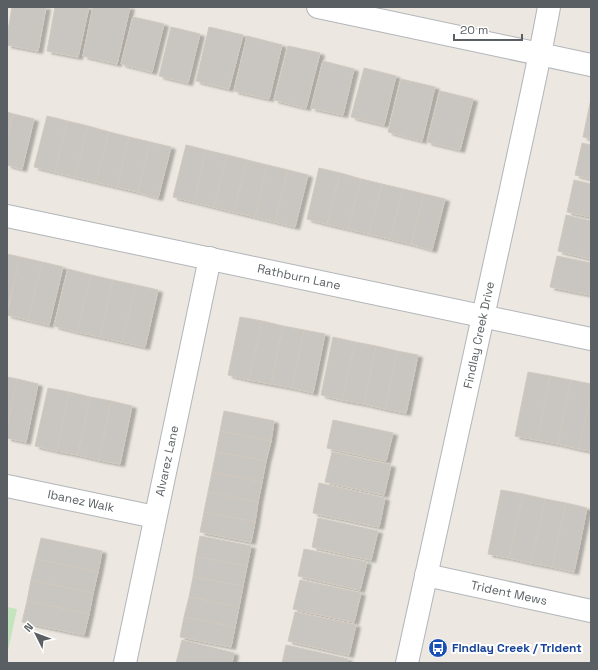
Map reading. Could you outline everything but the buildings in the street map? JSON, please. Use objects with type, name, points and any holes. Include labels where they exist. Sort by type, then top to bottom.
[{"type":"street","points":[[318,7],[591,65]]},
{"type":"street","name":"Findlay Creek Drive","points":[[407,663],[484,316],[549,7]]},
{"type":"street","name":"Rathburn Lane","points":[[7,216],[591,339]]},
{"type":"street","name":"Alvarez Lane","points":[[125,663],[210,258]]},
{"type":"street","name":"Ibanez Walk","points":[[7,486],[155,517]]},
{"type":"street","name":"Trident Mews","points":[[426,575],[591,611]]},
{"type":"green space","points":[[7,607],[17,609],[7,655]]},
{"type":"place","name":"Findlay Creek / Trident","points":[[438,648]]}]
